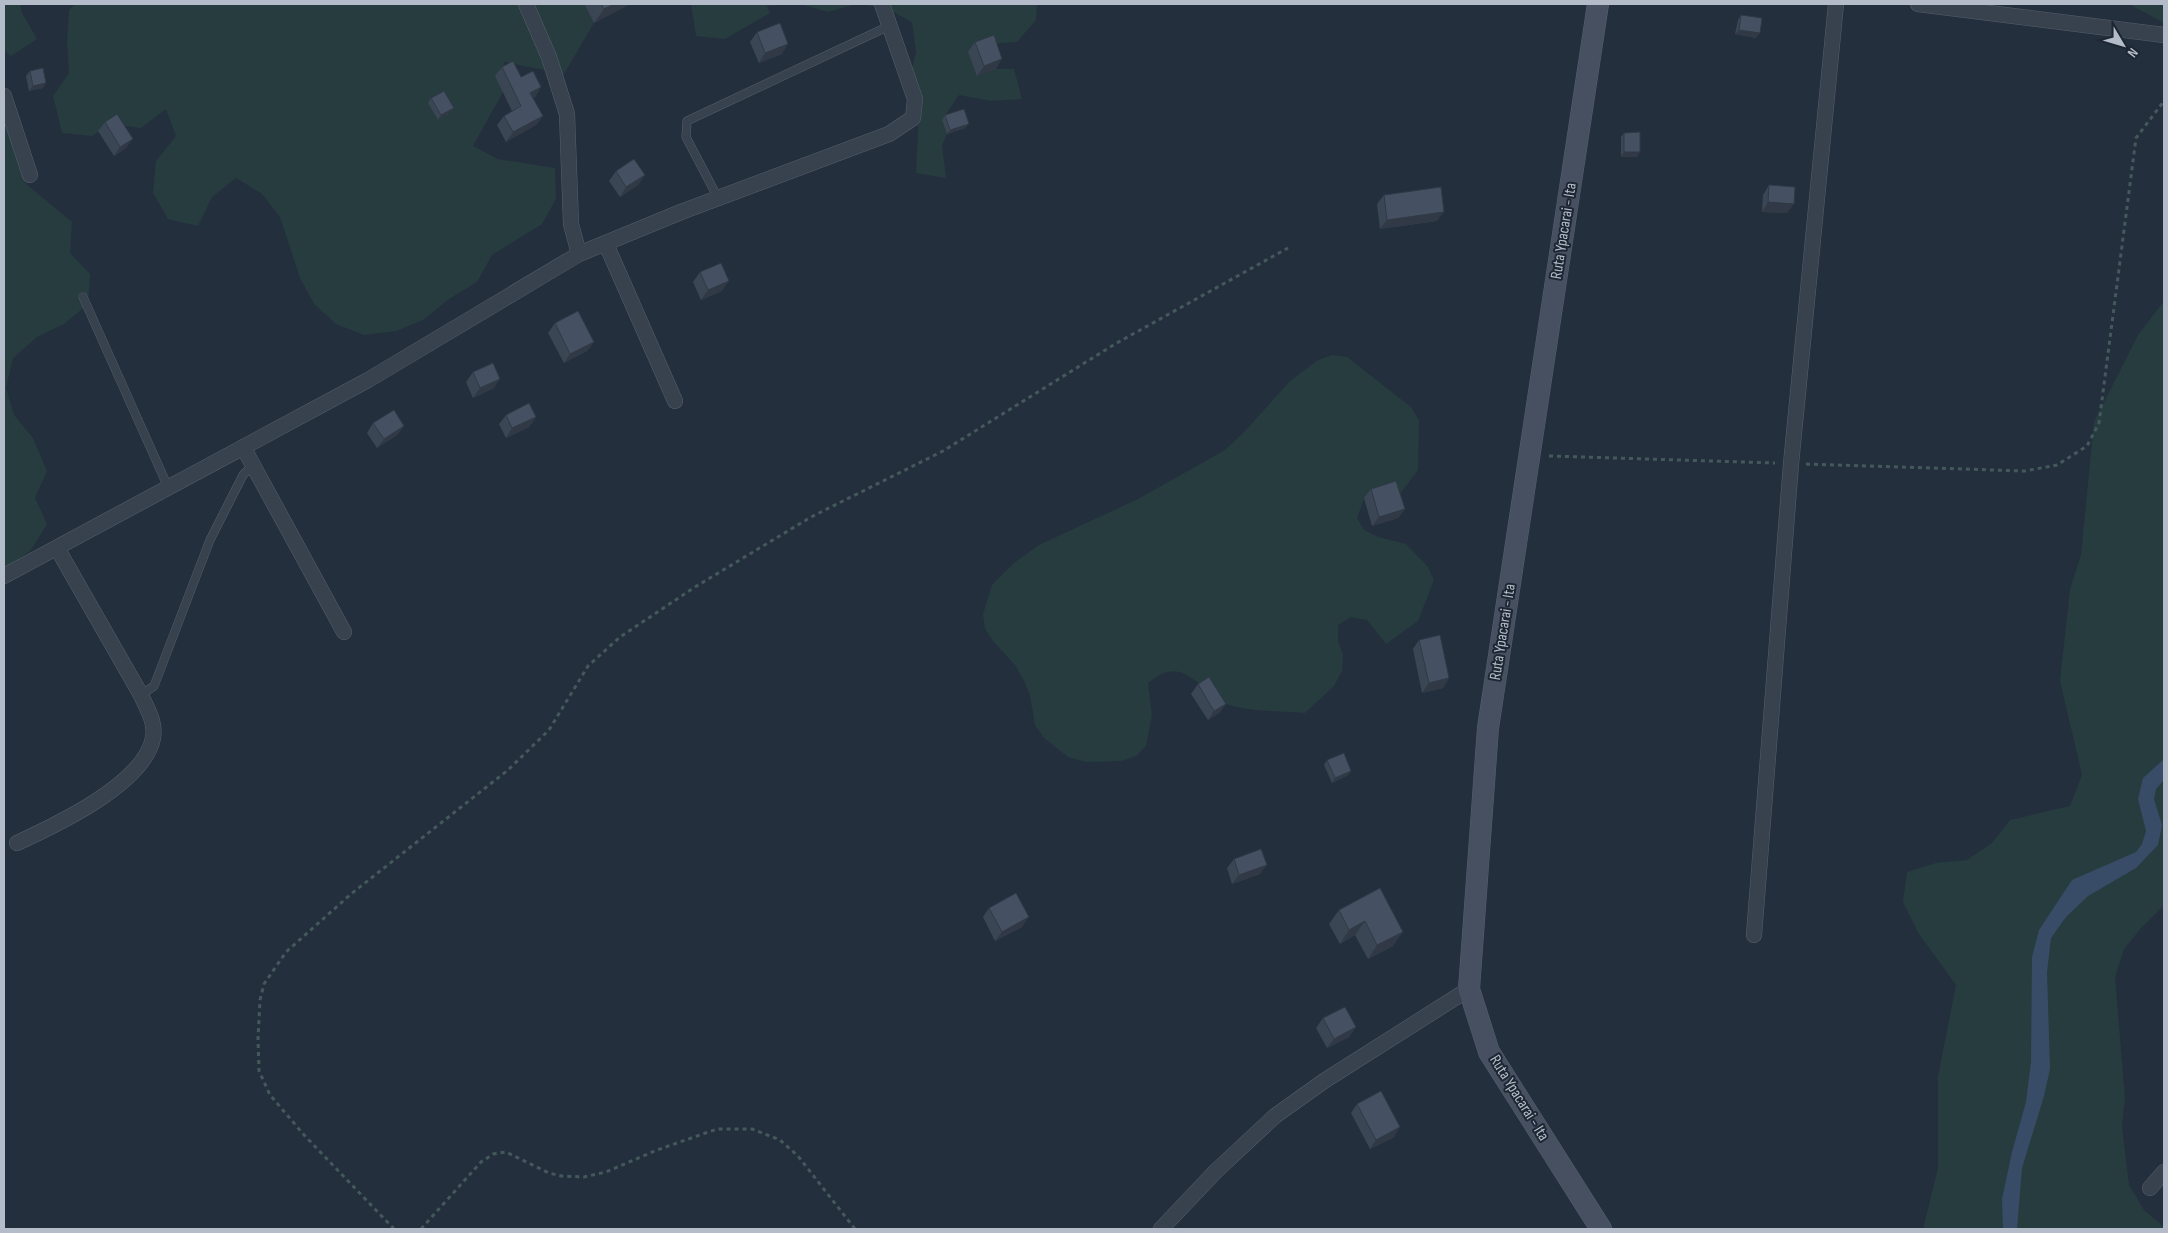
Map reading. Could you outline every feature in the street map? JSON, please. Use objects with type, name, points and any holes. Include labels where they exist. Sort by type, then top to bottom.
[{"type":"street","points":[[526,4],[549,57],[567,114],[571,224],[579,254]]},
{"type":"street","points":[[4,576],[368,380],[579,254],[718,198],[889,134],[913,118],[915,99],[882,4]]},
{"type":"street","name":"Ruta Ypacarai - Ita","points":[[1598,4],[1488,728],[1469,989],[1489,1052],[1601,1229]]},
{"type":"street","points":[[1754,935],[1791,464],[1836,4]]},
{"type":"street","points":[[1918,4],[2164,35]]},
{"type":"street","points":[[4,96],[30,175]]},
{"type":"street","points":[[606,244],[675,401]]},
{"type":"street","points":[[243,447],[344,632]]},
{"type":"street","points":[[17,843],[55,826],[119,785],[149,752],[153,736],[153,720],[141,694],[56,548]]},
{"type":"street","points":[[1161,1229],[1216,1171],[1275,1116],[1324,1080],[1469,989]]},
{"type":"street","points":[[2150,1188],[2164,1172]]},
{"type":"lane","points":[[718,198],[686,137],[687,122],[889,26]]},
{"type":"lane","points":[[83,297],[168,487]]},
{"type":"lane","points":[[141,694],[154,686],[210,540],[243,475],[253,465]]},
{"type":"path","points":[[1529,456],[2025,471],[2057,465],[2087,446],[2099,423],[2136,138],[2164,101]]},
{"type":"path","points":[[394,1229],[270,1095],[259,1071],[260,1000],[264,984],[286,952],[351,894],[508,770],[530,750],[549,730],[588,666],[620,637],[695,587],[811,518],[943,451],[1116,344],[1288,248]]},
{"type":"path","points":[[420,1229],[481,1162],[493,1154],[500,1152],[512,1153],[549,1173],[561,1176],[584,1177],[606,1172],[657,1150],[717,1129],[752,1129],[780,1140],[798,1156],[855,1229]]},
{"type":"green space","points":[[4,4],[20,4],[22,13],[37,39],[11,56],[4,49]]},
{"type":"green space","points":[[75,4],[587,4],[585,7],[594,23],[564,74],[504,62],[503,92],[473,146],[498,159],[555,168],[556,199],[542,224],[492,255],[477,282],[449,299],[423,320],[396,331],[364,335],[336,324],[314,304],[300,278],[280,217],[262,194],[236,178],[212,197],[198,226],[168,219],[153,193],[156,161],[176,136],[166,109],[141,128],[111,124],[92,136],[62,133],[53,96],[69,73],[67,41],[69,10]]},
{"type":"green space","points":[[691,4],[789,4],[767,6],[770,13],[725,39],[696,36]]},
{"type":"green space","points":[[800,4],[856,4],[828,12]]},
{"type":"green space","points":[[858,4],[1037,4],[1036,20],[1017,42],[987,44],[977,76],[996,69],[1014,69],[1022,99],[991,101],[959,95],[942,120],[947,134],[942,145],[946,178],[916,173],[919,111],[909,83],[916,52],[912,22],[886,8]]},
{"type":"green space","points":[[2129,4],[2164,4],[2164,23]]},
{"type":"green space","points":[[4,110],[20,153],[26,184],[72,222],[70,253],[90,274],[88,304],[64,324],[37,337],[13,358],[6,388],[14,415],[33,438],[47,471],[35,498],[47,524],[31,550],[4,570]]},
{"type":"green space","points":[[2164,301],[2164,905],[2124,949],[2115,977],[2125,1098],[2122,1126],[2129,1185],[2144,1210],[2164,1229],[1923,1229],[1938,1168],[1938,1076],[1956,985],[1919,934],[1903,902],[1907,872],[1936,863],[1967,860],[1992,843],[2010,820],[2070,806],[2082,775],[2060,681],[2070,589],[2081,555],[2094,422],[2138,335]]},
{"type":"green space","points":[[1332,355],[1347,357],[1411,407],[1419,420],[1418,470],[1400,494],[1364,499],[1357,518],[1364,530],[1378,537],[1406,544],[1428,567],[1434,580],[1418,621],[1386,644],[1367,620],[1351,617],[1338,625],[1338,641],[1343,655],[1342,671],[1334,686],[1305,713],[1257,710],[1229,705],[1189,676],[1175,671],[1167,672],[1148,683],[1152,715],[1146,746],[1136,756],[1121,761],[1086,762],[1068,757],[1044,738],[1035,725],[1030,696],[1024,681],[1015,665],[993,641],[985,629],[983,614],[992,585],[1014,563],[1039,545],[1138,499],[1225,450],[1246,430],[1290,381],[1318,360]]},
{"type":"water","points":[[2164,759],[2164,780],[2156,789],[2154,799],[2162,825],[2158,845],[2136,868],[2088,896],[2066,917],[2051,938],[2047,972],[2050,1069],[2044,1096],[2022,1168],[2017,1229],[2003,1229],[2002,1199],[2012,1152],[2026,1102],[2031,1062],[2032,957],[2039,930],[2072,880],[2136,852],[2142,844],[2146,831],[2138,799],[2143,778]]},
{"type":"building","points":[[601,4],[614,4],[604,9]]},
{"type":"building","points":[[1741,15],[1762,18],[1760,33],[1739,30]]},
{"type":"building","points":[[780,23],[788,44],[765,53],[757,32]]},
{"type":"building","points":[[994,35],[1002,59],[984,66],[975,42]]},
{"type":"building","points":[[513,61],[521,77],[533,71],[541,87],[530,93],[543,116],[513,132],[504,116],[521,106],[502,67]]},
{"type":"building","points":[[43,68],[46,83],[33,86],[30,71]]},
{"type":"building","points":[[444,91],[454,108],[441,115],[431,98]]},
{"type":"building","points":[[964,109],[969,124],[950,130],[945,115]]},
{"type":"building","points":[[117,114],[133,139],[120,147],[105,122]]},
{"type":"building","points":[[1640,132],[1640,152],[1624,152],[1624,133]]},
{"type":"building","points":[[634,159],[645,175],[626,187],[616,171]]},
{"type":"building","points":[[1769,185],[1795,187],[1794,204],[1768,202]]},
{"type":"building","points":[[1441,187],[1444,212],[1387,220],[1384,195]]},
{"type":"building","points":[[721,263],[729,281],[708,290],[700,272]]},
{"type":"building","points":[[578,311],[594,342],[570,354],[555,323]]},
{"type":"building","points":[[493,363],[500,379],[480,388],[473,372]]},
{"type":"building","points":[[529,403],[536,417],[512,428],[506,415]]},
{"type":"building","points":[[394,410],[404,426],[384,439],[373,423]]},
{"type":"building","points":[[1396,481],[1405,509],[1379,517],[1371,489]]},
{"type":"building","points":[[1440,635],[1449,678],[1429,683],[1419,640]]},
{"type":"building","points":[[1209,677],[1226,704],[1214,711],[1198,684]]},
{"type":"building","points":[[1344,753],[1351,771],[1335,778],[1327,760]]},
{"type":"building","points":[[1261,849],[1267,865],[1239,875],[1234,859]]},
{"type":"building","points":[[1380,888],[1403,932],[1377,945],[1365,921],[1349,930],[1339,910]]},
{"type":"building","points":[[1016,893],[1029,917],[1002,932],[989,908]]},
{"type":"building","points":[[1345,1007],[1356,1027],[1334,1039],[1323,1018]]},
{"type":"building","points":[[1381,1091],[1400,1127],[1376,1140],[1357,1104]]}]
